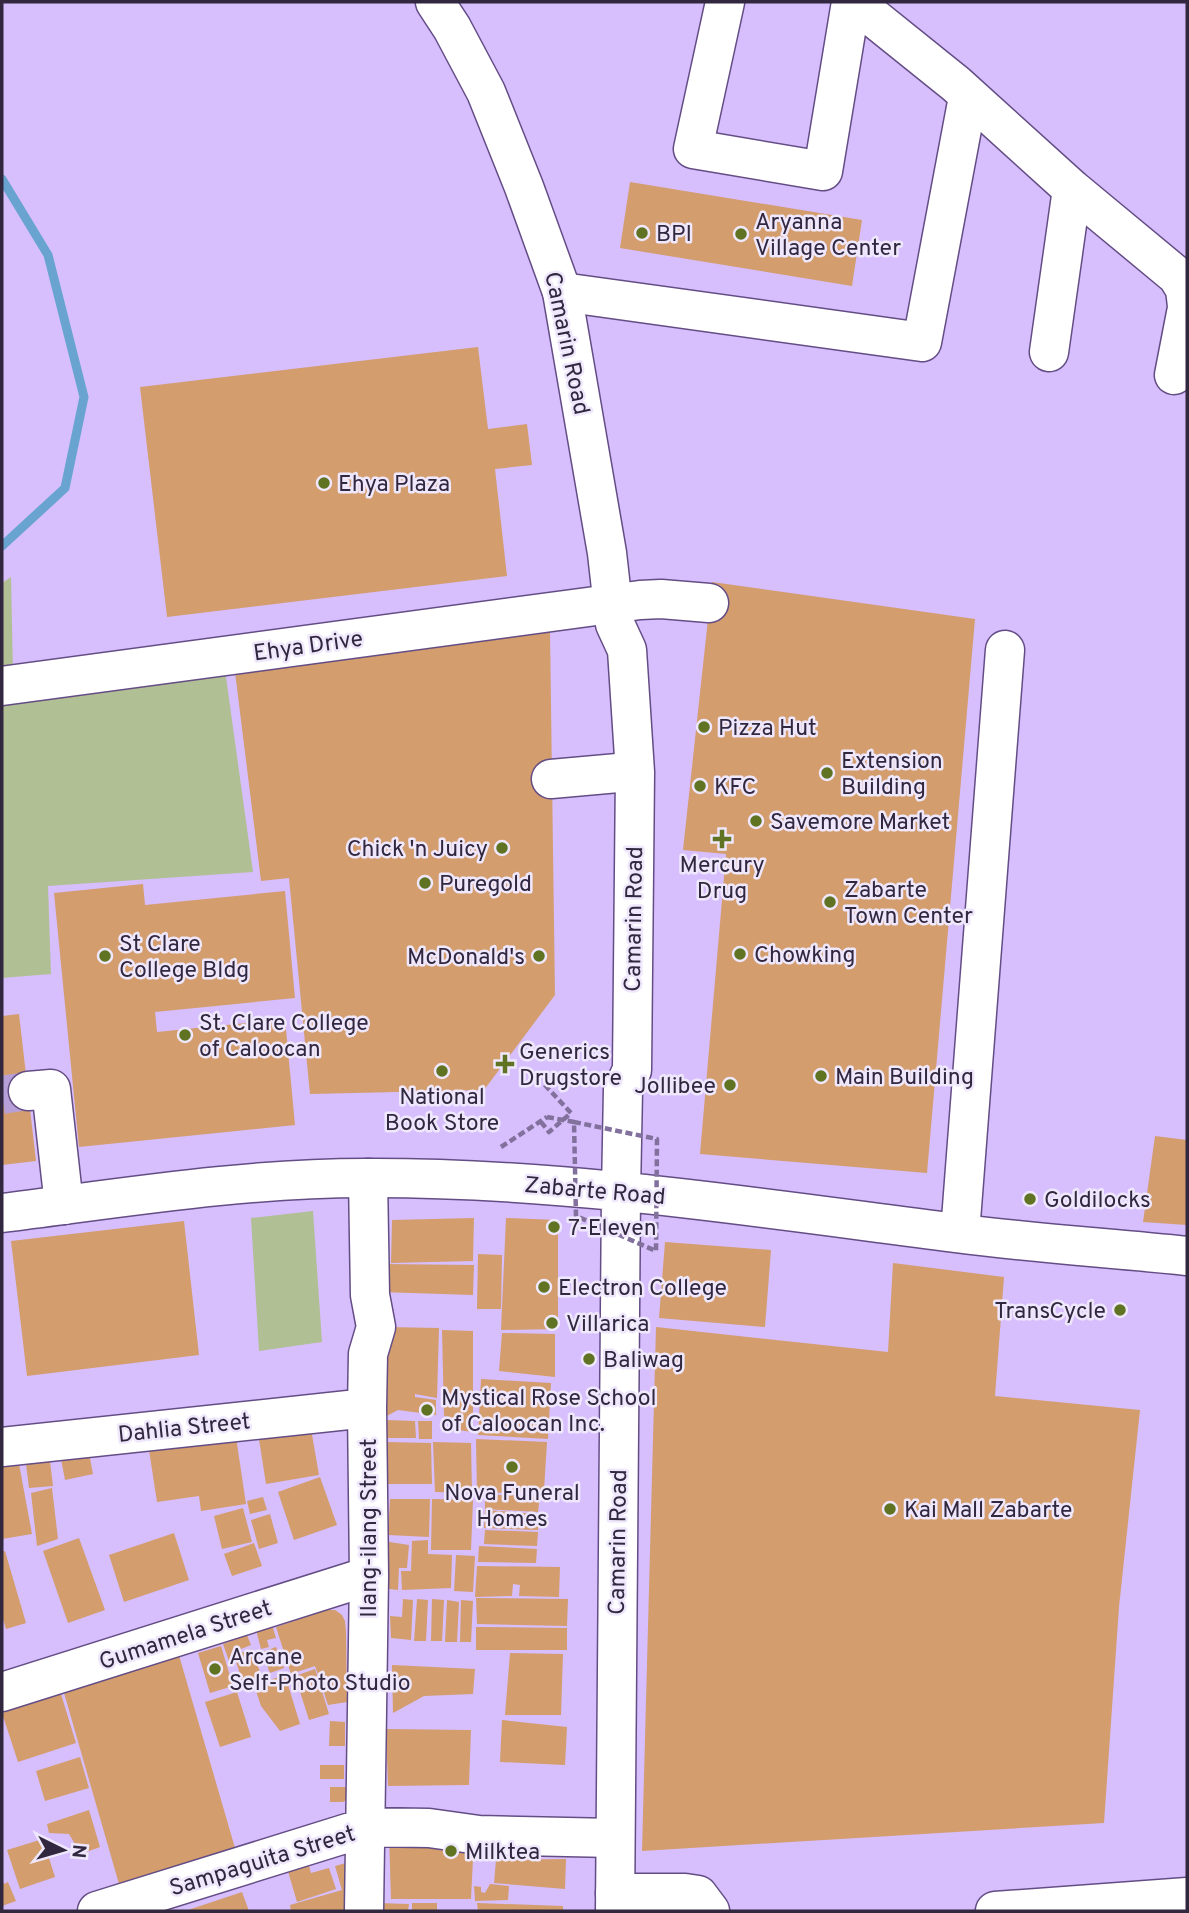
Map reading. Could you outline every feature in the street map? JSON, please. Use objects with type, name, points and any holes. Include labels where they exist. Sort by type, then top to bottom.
[{"type":"street","name":"Camarin Road","points":[[435,2],[486,92],[562,292],[607,554],[614,614],[627,650],[635,772],[632,1070],[623,1089]]},
{"type":"street","points":[[724,2],[693,149],[823,171],[853,2],[968,97],[1072,190],[1177,276],[1185,289],[1187,307],[1174,375]]},
{"type":"street","points":[[562,292],[922,342],[968,97]]},
{"type":"street","points":[[1049,352],[1072,190]]},
{"type":"street","name":"Ehya Drive","points":[[2,686],[614,614],[661,599],[709,603]]},
{"type":"street","name":"Camarin Road","points":[[614,614],[609,653],[618,773],[616,1070],[623,1089],[615,1902]]},
{"type":"street","points":[[960,1233],[1005,650]]},
{"type":"street","points":[[551,779],[618,773]]},
{"type":"street","points":[[28,1091],[51,1089],[64,1205]]},
{"type":"street","name":"Zabarte Road","points":[[2,1213],[235,1185],[368,1178],[450,1180],[667,1195],[960,1233],[1187,1256]]},
{"type":"street","name":"Ilang-ilang Street","points":[[364,1911],[369,1576],[368,1354],[376,1327],[370,1295],[368,1178]]},
{"type":"street","name":"Dahlia Street","points":[[2,1447],[367,1408]]},
{"type":"street","name":"Gumamela Street","points":[[2,1692],[369,1576]]},
{"type":"street","name":"Sampaguita Street","points":[[97,1911],[367,1827],[429,1828],[480,1818],[614,1829]]},
{"type":"street","points":[[615,1902],[685,1893],[698,1895],[710,1911]]},
{"type":"street","points":[[995,1911],[1187,1897]]},
{"type":"path","points":[[541,1122],[549,1132],[571,1113],[543,1083]]},
{"type":"path","points":[[497,1149],[520,1137],[547,1117],[575,1122],[657,1139],[656,1251],[576,1216],[575,1122]]},
{"type":"green space","points":[[11,577],[13,673],[222,648],[253,872],[48,886],[51,974],[2,978],[2,583]]},
{"type":"green space","points":[[313,1211],[322,1342],[259,1351],[251,1218]]},
{"type":"building","name":"Aryanna Village Center","points":[[630,182],[862,220],[852,286],[620,248]]},
{"type":"building","name":"Ehya Plaza","points":[[478,347],[488,429],[527,424],[532,465],[495,469],[507,576],[167,617],[140,387]]},
{"type":"building","name":"Zabarte Town Center","points":[[712,582],[975,619],[927,1173],[700,1154],[726,854],[683,850]]},
{"type":"building","name":"Puregold","points":[[550,632],[555,995],[484,1090],[310,1094],[289,878],[261,881],[235,672]]},
{"type":"building","name":"St. Clare College of Caloocan","points":[[143,884],[145,905],[285,891],[295,998],[155,1012],[157,1032],[285,1019],[295,1125],[79,1147],[54,893]]},
{"type":"building","points":[[19,1014],[36,1161],[2,1165],[2,1016]]},
{"type":"building","points":[[1155,1136],[1187,1140],[1187,1225],[1143,1222]]},
{"type":"building","points":[[474,1218],[473,1261],[391,1263],[392,1220]]},
{"type":"building","points":[[506,1218],[558,1220],[558,1329],[501,1330]]},
{"type":"building","points":[[184,1221],[199,1355],[27,1376],[11,1241]]},
{"type":"building","points":[[665,1242],[771,1250],[765,1327],[659,1318]]},
{"type":"building","points":[[478,1254],[502,1255],[501,1309],[477,1309]]},
{"type":"building","name":"Kai Mall Zabarte","points":[[893,1263],[1004,1277],[995,1396],[1140,1410],[1119,1607],[1104,1823],[642,1851],[656,1327],[888,1352]]},
{"type":"building","points":[[382,1264],[474,1265],[473,1295],[380,1292]]},
{"type":"building","points":[[386,1327],[439,1328],[437,1398],[415,1394],[415,1397],[436,1400],[436,1415],[398,1410],[383,1418]]},
{"type":"building","points":[[442,1330],[473,1331],[473,1432],[450,1429],[450,1417],[444,1416]]},
{"type":"building","points":[[502,1333],[555,1334],[555,1377],[499,1371]]},
{"type":"building","points":[[481,1379],[551,1383],[548,1439],[478,1435]]},
{"type":"building","points":[[386,1420],[415,1421],[416,1438],[385,1438]]},
{"type":"building","points":[[418,1421],[432,1421],[432,1439],[419,1439]]},
{"type":"building","points":[[310,1423],[319,1475],[266,1484],[258,1433]]},
{"type":"building","points":[[236,1437],[246,1504],[201,1511],[199,1496],[157,1502],[149,1450]]},
{"type":"building","points":[[86,1438],[93,1474],[65,1480],[58,1443]]},
{"type":"building","points":[[476,1439],[547,1442],[544,1490],[477,1494]]},
{"type":"building","points":[[387,1442],[431,1443],[432,1484],[385,1484]]},
{"type":"building","points":[[433,1442],[471,1443],[472,1493],[435,1492]]},
{"type":"building","points":[[48,1445],[53,1486],[29,1488],[24,1448]]},
{"type":"building","points":[[17,1453],[32,1534],[2,1539],[2,1456]]},
{"type":"building","points":[[320,1477],[337,1525],[294,1540],[278,1492]]},
{"type":"building","points":[[52,1488],[58,1539],[37,1546],[31,1493]]},
{"type":"building","points":[[485,1495],[540,1495],[538,1512],[485,1509]]},
{"type":"building","points":[[263,1497],[267,1510],[250,1514],[247,1501]]},
{"type":"building","points":[[390,1499],[430,1499],[429,1537],[388,1535]]},
{"type":"building","points":[[432,1499],[473,1500],[471,1550],[431,1550]]},
{"type":"building","points":[[243,1508],[252,1542],[222,1549],[214,1516]]},
{"type":"building","points":[[485,1510],[539,1514],[538,1530],[484,1528]]},
{"type":"building","points":[[270,1514],[278,1543],[259,1549],[251,1520]]},
{"type":"building","points":[[485,1530],[538,1532],[537,1546],[484,1544]]},
{"type":"building","points":[[174,1533],[189,1580],[124,1602],[109,1555]]},
{"type":"building","points":[[79,1538],[105,1610],[68,1623],[43,1551]]},
{"type":"building","points":[[428,1540],[428,1554],[452,1555],[451,1588],[402,1590],[401,1571],[411,1571],[412,1541]]},
{"type":"building","points":[[383,1541],[409,1545],[407,1568],[399,1568],[398,1590],[381,1588]]},
{"type":"building","points":[[254,1543],[262,1566],[232,1576],[224,1554]]},
{"type":"building","points":[[479,1546],[537,1549],[536,1563],[478,1562]]},
{"type":"building","points":[[5,1551],[26,1623],[6,1629],[2,1616],[2,1552]]},
{"type":"building","points":[[456,1555],[475,1556],[473,1592],[454,1591]]},
{"type":"building","points":[[477,1566],[560,1567],[559,1597],[519,1596],[520,1585],[513,1584],[512,1596],[475,1597]]},
{"type":"building","points":[[476,1598],[568,1599],[567,1626],[477,1624]]},
{"type":"building","points":[[403,1599],[413,1600],[411,1640],[391,1638],[390,1616],[402,1617]]},
{"type":"building","points":[[417,1599],[428,1600],[426,1641],[414,1641]]},
{"type":"building","points":[[432,1599],[444,1600],[442,1641],[431,1641]]},
{"type":"building","points":[[447,1600],[459,1602],[457,1642],[445,1642]]},
{"type":"building","points":[[461,1600],[473,1601],[471,1642],[460,1642]]},
{"type":"building","points":[[326,1610],[335,1610],[342,1615],[346,1632],[347,1702],[328,1705],[315,1666],[291,1674],[276,1627]]},
{"type":"building","points":[[272,1625],[276,1638],[267,1640],[269,1647],[261,1649],[256,1630]]},
{"type":"building","points":[[476,1627],[567,1628],[567,1650],[476,1650]]},
{"type":"building","points":[[247,1635],[251,1645],[231,1653],[234,1662],[230,1664],[223,1644]]},
{"type":"building","points":[[176,1645],[235,1848],[119,1884],[60,1679]]},
{"type":"building","name":"Arcane Self-Photo Studio","points":[[221,1646],[233,1686],[210,1693],[198,1653]]},
{"type":"building","points":[[276,1647],[284,1668],[270,1673],[262,1652]]},
{"type":"building","points":[[252,1649],[262,1678],[243,1684],[234,1655]]},
{"type":"building","points":[[510,1653],[563,1654],[561,1715],[505,1715]]},
{"type":"building","points":[[392,1665],[475,1669],[473,1694],[424,1696],[393,1713]]},
{"type":"building","points":[[315,1669],[329,1714],[309,1720],[295,1676]]},
{"type":"building","points":[[285,1675],[300,1724],[280,1731],[261,1706],[254,1685]]},
{"type":"building","points":[[237,1692],[251,1737],[220,1747],[205,1702]]},
{"type":"building","points":[[61,1694],[76,1743],[18,1762],[2,1713]]},
{"type":"building","points":[[502,1720],[567,1727],[565,1765],[500,1762]]},
{"type":"building","points":[[330,1721],[345,1722],[345,1746],[329,1746]]},
{"type":"building","points":[[386,1729],[471,1730],[469,1785],[388,1786]]},
{"type":"building","points":[[80,1757],[89,1788],[45,1801],[36,1771]]},
{"type":"building","points":[[320,1765],[344,1765],[344,1779],[320,1779]]},
{"type":"building","points":[[330,1787],[351,1787],[351,1797],[343,1802],[330,1802]]},
{"type":"building","points":[[89,1810],[100,1847],[81,1854],[69,1834],[49,1833],[47,1824]]},
{"type":"building","points":[[389,1836],[474,1839],[471,1899],[391,1899]]},
{"type":"building","points":[[43,1839],[55,1877],[20,1889],[7,1850]]},
{"type":"building","points":[[566,1859],[565,1889],[494,1883],[496,1860]]},
{"type":"building","points":[[308,1862],[311,1873],[329,1868],[336,1889],[297,1902],[287,1868]]},
{"type":"building","points":[[346,1863],[360,1911],[291,1911],[290,1905],[342,1890],[335,1866]]},
{"type":"building","points":[[2,1879],[4,1884],[8,1882],[16,1901],[2,1906]]},
{"type":"building","points":[[490,1884],[509,1886],[508,1900],[475,1901],[474,1886],[481,1887],[481,1892],[485,1893]]},
{"type":"building","points":[[242,1892],[249,1911],[185,1911]]},
{"type":"building","points":[[377,1903],[409,1904],[408,1911],[377,1911]]},
{"type":"building","points":[[412,1903],[437,1903],[437,1910],[412,1911]]},
{"type":"building","points":[[477,1903],[563,1906],[563,1911],[478,1911]]},
{"type":"waterway","points":[[2,179],[48,255],[84,397],[65,488],[2,546]]},
{"type":"tunnel","points":[[2,1095],[28,1091]]},
{"type":"place","name":"BPI","points":[[642,233]]},
{"type":"place","name":"Aryanna Village Center","points":[[741,234]]},
{"type":"place","name":"Ehya Plaza","points":[[324,483]]},
{"type":"place","name":"Pizza Hut","points":[[704,727]]},
{"type":"place","name":"Extension Building","points":[[827,773]]},
{"type":"place","name":"KFC","points":[[700,786]]},
{"type":"place","name":"Savemore Market","points":[[756,821]]},
{"type":"place","name":"Mercury Drug","points":[[722,839]]},
{"type":"place","name":"Chick 'n Juicy","points":[[502,848]]},
{"type":"place","name":"Puregold","points":[[425,883]]},
{"type":"place","name":"Zabarte Town Center","points":[[830,902]]},
{"type":"place","name":"Chowking","points":[[740,954]]},
{"type":"place","name":"St Clare College Bldg","points":[[105,956]]},
{"type":"place","name":"McDonald's","points":[[539,956]]},
{"type":"place","name":"St. Clare College of Caloocan","points":[[185,1035]]},
{"type":"place","name":"Generics Drugstore","points":[[505,1064]]},
{"type":"place","name":"National Book Store","points":[[442,1071]]},
{"type":"place","name":"Main Building","points":[[821,1076]]},
{"type":"place","name":"Jollibee","points":[[730,1085]]},
{"type":"place","name":"Goldilocks","points":[[1030,1199]]},
{"type":"place","name":"7-Eleven","points":[[554,1227]]},
{"type":"place","name":"Electron College","points":[[544,1287]]},
{"type":"place","name":"TransCycle","points":[[1120,1310]]},
{"type":"place","name":"Villarica","points":[[552,1323]]},
{"type":"place","name":"Baliwag","points":[[589,1359]]},
{"type":"place","name":"Mystical Rose School of Caloocan Inc.","points":[[427,1410]]},
{"type":"place","name":"Nova Funeral Homes","points":[[512,1467]]},
{"type":"place","name":"Kai Mall Zabarte","points":[[890,1509]]},
{"type":"place","name":"Arcane Self-Photo Studio","points":[[215,1669]]},
{"type":"place","name":"Milktea","points":[[451,1851]]}]
